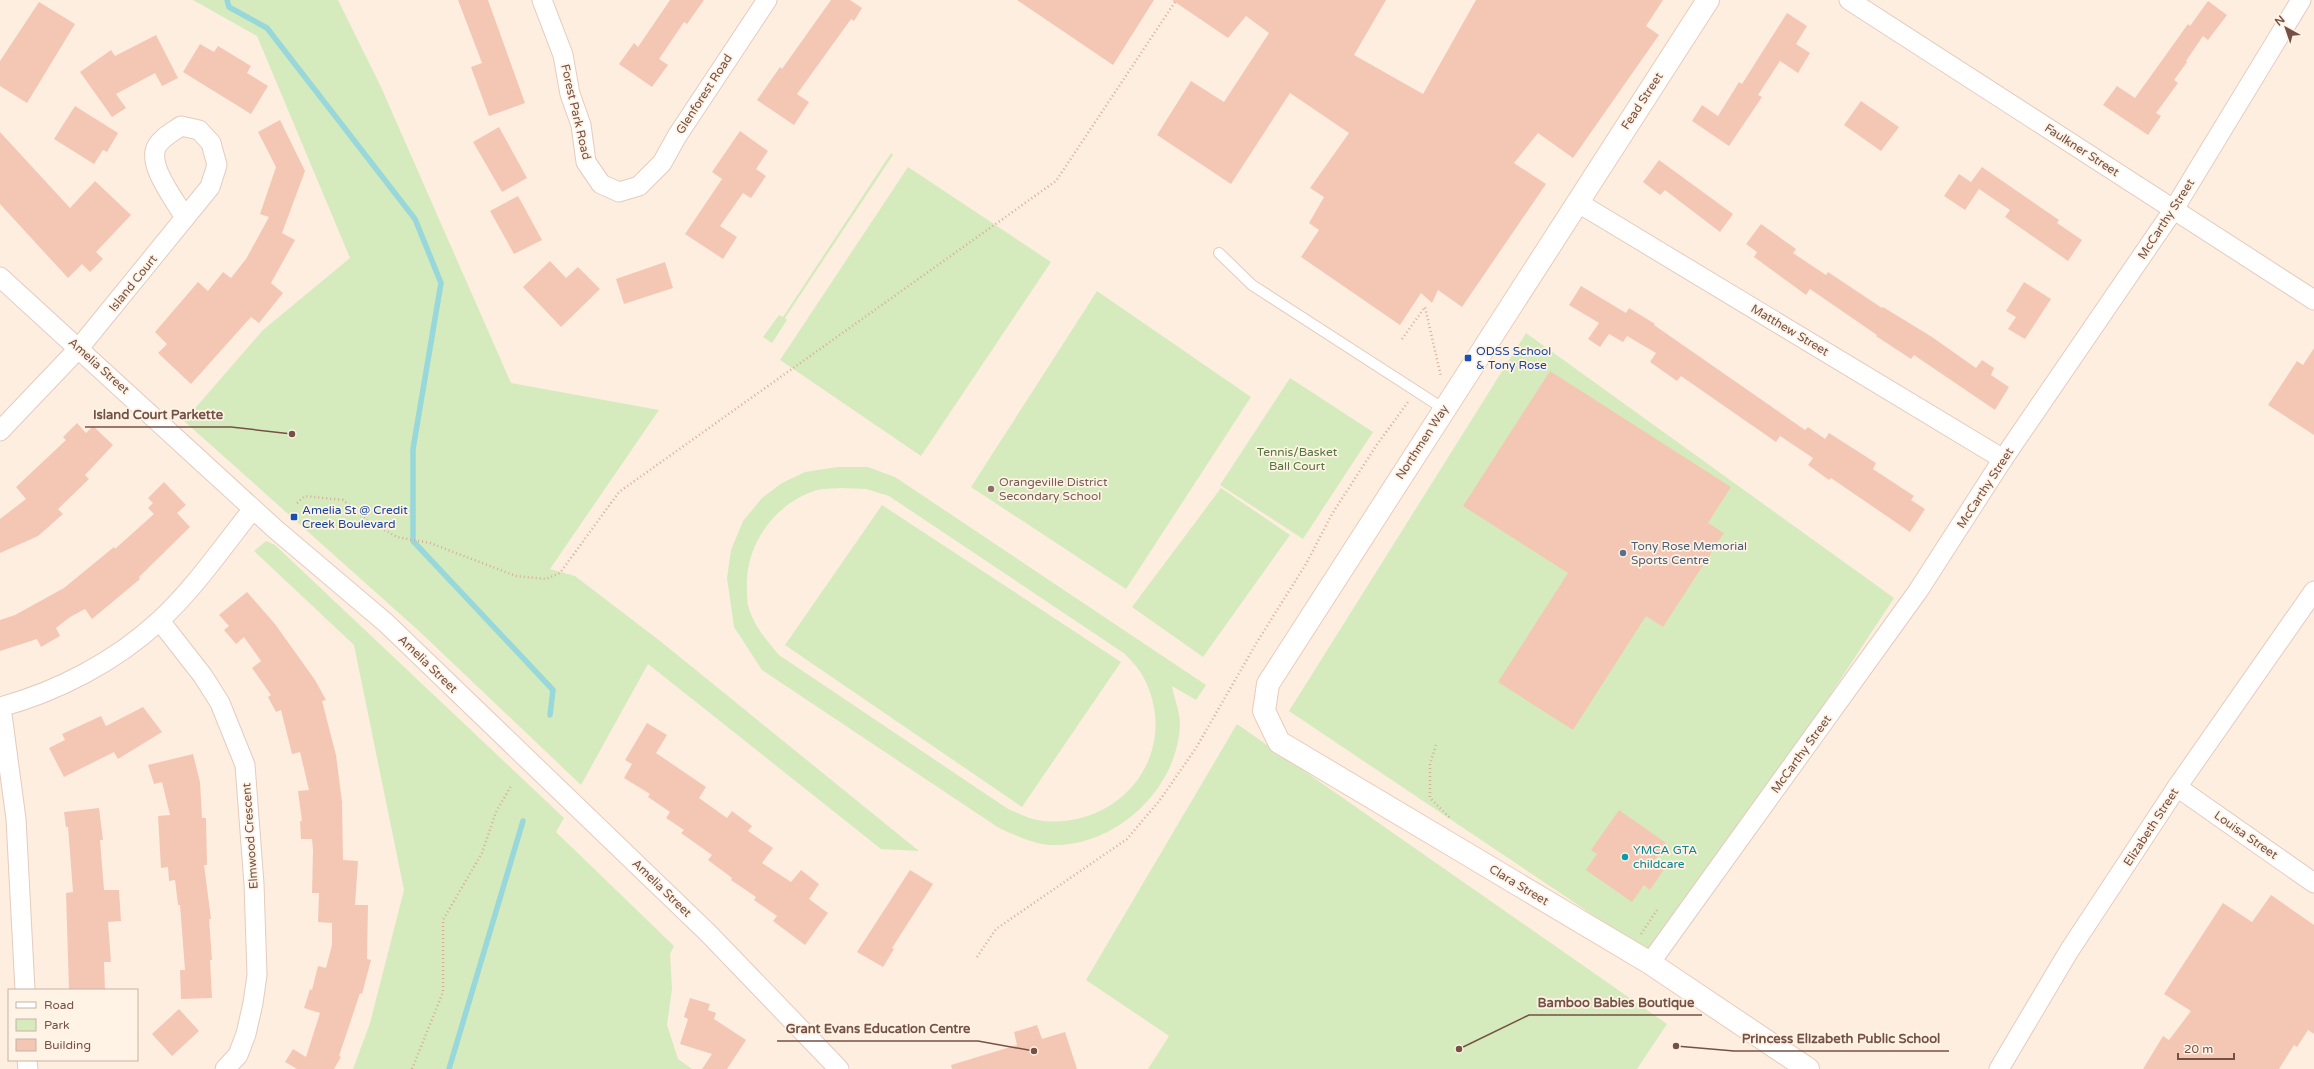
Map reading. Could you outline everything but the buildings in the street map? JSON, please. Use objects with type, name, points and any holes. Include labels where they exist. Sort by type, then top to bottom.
[{"type":"street","name":"Forest Park Road","points":[[542,0],[563,55],[570,94],[581,126],[586,162],[601,184],[619,192],[639,186]]},
{"type":"street","name":"Glenforest Road","points":[[639,186],[662,163],[677,136],[767,0]]},
{"type":"street","name":"Fead Street","points":[[1577,202],[1708,0]]},
{"type":"street","name":"Faulkner Street","points":[[1849,0],[2314,300]]},
{"type":"street","name":"McCarthy Street","points":[[1650,963],[1918,591],[2003,459],[2174,209],[2301,0]]},
{"type":"street","name":"Northmen Way","points":[[1268,684],[1577,202]]},
{"type":"street","name":"Matthew Street","points":[[1577,202],[2003,459]]},
{"type":"street","name":"Island Court","points":[[0,431],[79,348],[185,218]]},
{"type":"street","name":"Amelia Street","points":[[0,277],[253,509],[386,623],[613,840],[763,988],[839,1069]]},
{"type":"street","points":[[25,989],[16,819],[1,707],[47,691],[74,678],[111,657],[160,621],[192,586],[253,509]]},
{"type":"street","name":"Elizabeth Street","points":[[1999,1069],[2069,951],[2178,786],[2314,591]]},
{"type":"street","name":"Elmwood Crescent","points":[[160,621],[203,676],[220,703],[245,765],[254,884],[257,975],[246,1034],[238,1055],[226,1069]]},
{"type":"street","name":"Clara Street","points":[[1268,684],[1264,711],[1279,742],[1650,963],[1808,1069]]},
{"type":"street","name":"Louisa Street","points":[[2178,786],[2314,883]]},
{"type":"lane","points":[[1219,252],[1252,285],[1416,392],[1445,407]]},
{"type":"path","points":[[297,503],[305,496],[342,500],[367,520],[397,537],[430,544],[516,576],[546,579],[560,573],[619,492],[1056,181],[1175,2]]},
{"type":"path","points":[[1402,339],[1425,307],[1445,407]]},
{"type":"path","points":[[977,957],[996,929],[1127,839],[1160,800],[1200,742],[1257,642],[1306,564],[1332,514],[1376,446],[1416,392]]},
{"type":"path","points":[[1436,745],[1430,764],[1430,798],[1452,820]]},
{"type":"path","points":[[412,1069],[443,992],[444,920],[482,853],[496,812],[510,786]]},
{"type":"path","points":[[1630,951],[1657,910]]},
{"type":"green space","points":[[193,0],[338,0],[381,87],[511,383],[659,410],[550,569],[575,576],[660,641],[919,851],[881,849],[648,664],[581,785],[419,631],[184,421],[263,330],[350,258],[257,36]]},
{"type":"green space","points":[[891,153],[893,155],[785,318],[787,320],[772,343],[763,337],[779,315],[783,317]]},
{"type":"green space","points":[[908,167],[1051,262],[921,456],[780,360]]},
{"type":"green space","points":[[1097,291],[1251,397],[1126,589],[971,487]]},
{"type":"green space","points":[[1526,333],[1894,598],[1657,958],[1289,711]]},
{"type":"green space","name":"Tennis/Basket Ball Court","points":[[1290,378],[1373,432],[1303,539],[1220,485]]},
{"type":"green space","points":[[837,467],[868,467],[895,477],[1206,685],[1196,700],[1172,686],[1180,719],[1177,748],[1168,771],[1155,791],[1139,810],[1120,825],[1098,836],[1075,843],[1051,845],[1024,839],[999,828],[762,670],[734,627],[727,578],[731,550],[743,521],[762,498],[782,483],[805,472]],"holes":[[[841,488],[866,489],[889,496],[1125,654],[1138,668],[1150,694],[1155,715],[1155,735],[1150,755],[1142,774],[1129,790],[1113,804],[1093,814],[1071,820],[1056,821],[1041,821],[1008,809],[779,655],[766,639],[758,628],[747,602],[747,574],[750,558],[756,543],[764,530],[774,517],[786,506],[814,491]]]},
{"type":"green space","points":[[1221,488],[1290,535],[1203,657],[1132,607]]},
{"type":"green space","points":[[882,505],[1121,662],[1022,807],[785,645]]},
{"type":"green space","points":[[266,541],[275,545],[564,818],[556,832],[674,946],[670,954],[672,989],[667,1025],[678,1059],[692,1069],[353,1069],[370,1023],[404,890],[354,645],[254,551]]},
{"type":"green space","points":[[1237,724],[1667,1024],[1637,1069],[1148,1069],[1169,1036],[1086,980]]},
{"type":"waterway","points":[[227,0],[229,7],[267,28],[415,219],[441,283],[413,449],[413,541],[553,690],[550,715]]},
{"type":"waterway","points":[[449,1069],[523,821]]},
{"type":"place","name":"ODSS School & Tony Rose","points":[[1468,358]]},
{"type":"place","name":"Island Court Parkette","points":[[292,434]]},
{"type":"place","name":"Orangeville District Secondary School","points":[[991,489]]},
{"type":"place","name":"Amelia St @ Credit Creek Boulevard","points":[[294,517]]},
{"type":"place","name":"Tony Rose Memorial Sports Centre","points":[[1623,553]]},
{"type":"place","name":"YMCA GTA childcare","points":[[1625,857]]},
{"type":"place","name":"Princess Elizabeth Public School","points":[[1676,1046]]},
{"type":"place","name":"Bamboo Babies Boutique","points":[[1459,1049]]},
{"type":"place","name":"Grant Evans Education Centre","points":[[1034,1051]]}]
